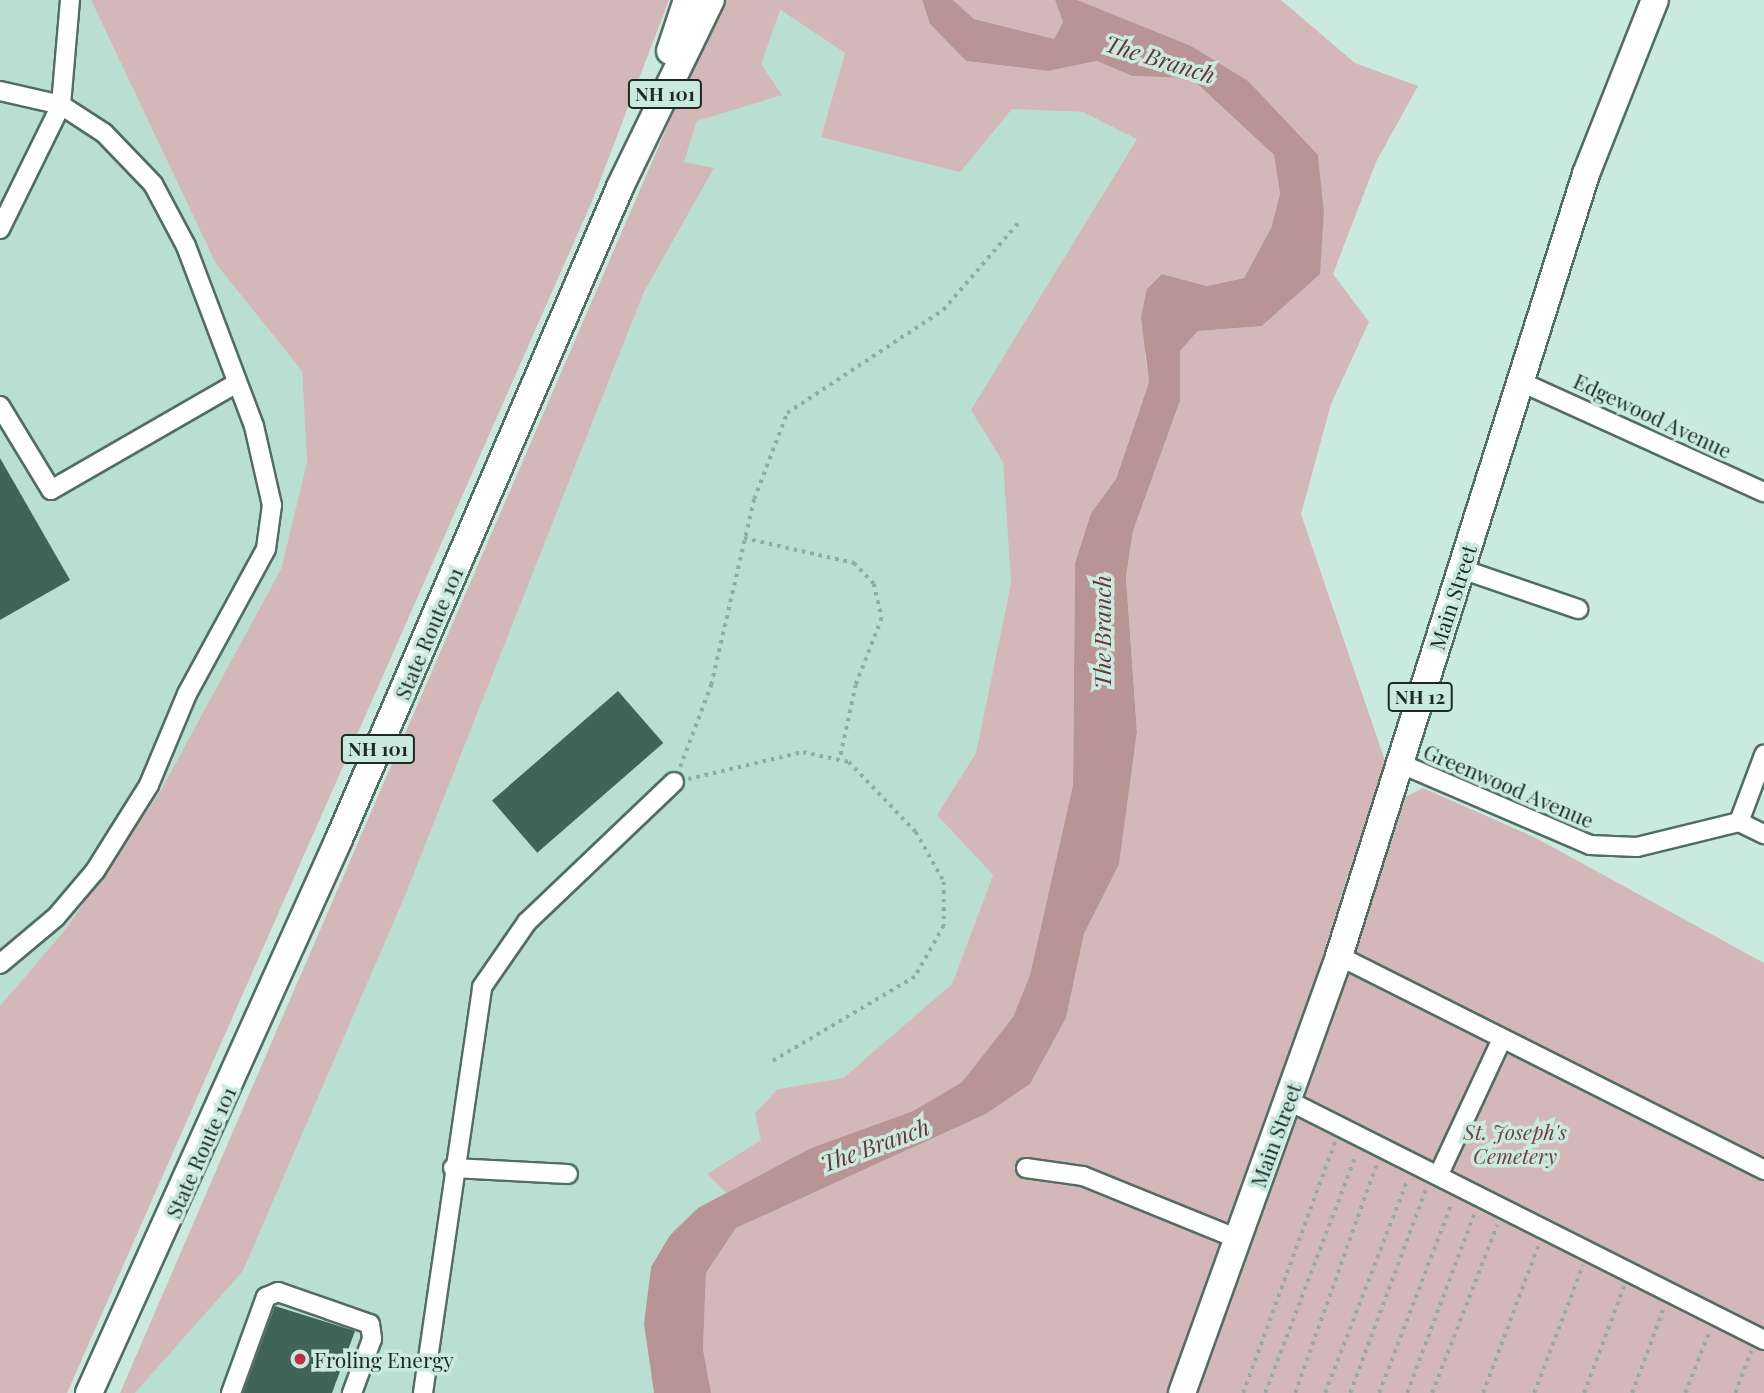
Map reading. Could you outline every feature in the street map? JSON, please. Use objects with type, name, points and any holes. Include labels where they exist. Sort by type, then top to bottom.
[{"type":"highway","name":"State Route 101","points":[[620,187],[687,0]]},
{"type":"highway","name":"State Route 101","points":[[89,1393],[130,1308],[620,187],[711,0]]},
{"type":"highway","name":"Main Street","points":[[1182,1393],[1339,957],[1586,174],[1655,0]]},
{"type":"highway","name":"State Route 101","points":[[100,1393],[130,1308]]},
{"type":"street","points":[[0,229],[61,105],[70,0]]},
{"type":"street","points":[[0,91],[61,105],[104,132],[153,184],[186,246],[268,470],[267,549],[187,694],[149,785],[95,871],[56,917],[0,964]]},
{"type":"street","name":"Edgewood Avenue","points":[[1521,382],[1764,492]]},
{"type":"street","points":[[0,406],[51,490],[235,384]]},
{"type":"street","points":[[1461,569],[1578,609]]},
{"type":"street","points":[[1764,755],[1739,822],[1764,834]]},
{"type":"street","name":"Greenwood Avenue","points":[[1399,763],[1590,845],[1637,846],[1739,822]]},
{"type":"street","points":[[423,1393],[453,1168],[480,999],[496,959],[674,782]]},
{"type":"street","points":[[1339,957],[1764,1170]]},
{"type":"street","points":[[1436,1172],[1502,1039]]},
{"type":"street","points":[[1287,1100],[1436,1172],[1760,1338]]},
{"type":"street","points":[[453,1168],[568,1174]]},
{"type":"street","points":[[1026,1168],[1083,1177],[1238,1239]]},
{"type":"street","points":[[231,1393],[266,1297],[278,1292],[370,1324],[372,1339],[352,1393]]},
{"type":"path","points":[[674,782],[712,685],[744,538],[773,437],[787,413],[943,310],[1018,223]]},
{"type":"path","points":[[744,538],[854,563],[874,584],[882,618],[856,685],[840,759]]},
{"type":"path","points":[[674,782],[803,752],[840,759],[885,792],[935,859],[944,882],[944,926],[915,977],[890,997],[770,1063]]},
{"type":"path","points":[[1243,1393],[1341,1125]]},
{"type":"path","points":[[1265,1393],[1363,1136]]},
{"type":"path","points":[[1295,1393],[1383,1146]]},
{"type":"path","points":[[1325,1393],[1414,1162]]},
{"type":"path","points":[[1350,1393],[1436,1172]]},
{"type":"path","points":[[1379,1393],[1459,1184]]},
{"type":"path","points":[[1407,1393],[1481,1195]]},
{"type":"path","points":[[1432,1393],[1504,1207]]},
{"type":"path","points":[[1483,1393],[1544,1228]]},
{"type":"path","points":[[1534,1393],[1589,1250]]},
{"type":"path","points":[[1584,1393],[1629,1271]]},
{"type":"path","points":[[1632,1393],[1670,1292]]},
{"type":"path","points":[[1685,1393],[1716,1315]]},
{"type":"path","points":[[1735,1393],[1760,1338]]},
{"type":"shaded area","points":[[0,0],[91,0],[216,264],[302,371],[307,462],[281,569],[161,790],[65,930],[0,1006]]},
{"type":"shaded area","points":[[779,10],[845,53],[821,136],[1012,109],[1083,112],[1138,138],[972,410],[1003,462],[1011,583],[976,753],[937,815],[993,875],[952,984],[843,1078],[778,1089],[761,1140],[707,1174],[726,1193],[670,1234],[651,1267],[644,1324],[654,1393],[135,1393],[243,1271],[405,896],[644,292],[713,169],[684,162],[697,121],[760,64]]},
{"type":"green space","points":[[91,0],[669,0],[593,199],[67,1393],[0,1393],[0,1006],[65,930],[161,790],[281,569],[307,462],[302,371],[216,264]]},
{"type":"green space","points":[[722,0],[922,0],[930,24],[966,61],[1048,71],[1097,61],[1132,76],[1191,78],[1274,155],[1280,194],[1271,228],[1244,278],[1207,286],[1162,274],[1145,355],[1149,382],[1116,479],[1091,513],[1075,563],[1073,785],[1030,975],[1013,1017],[962,1082],[913,1111],[811,1148],[726,1193],[707,1174],[761,1140],[755,1113],[778,1089],[843,1078],[952,984],[993,875],[937,815],[976,753],[1011,583],[1003,462],[971,410],[1137,139],[1083,112],[1012,109],[960,172],[821,137],[845,53],[780,10],[761,64],[782,95],[697,121],[684,162],[714,168],[644,292],[405,896],[243,1271],[135,1393],[120,1393]]},
{"type":"green space","points":[[953,0],[1055,0],[1063,22],[1054,40],[974,19]]},
{"type":"green space","name":"St. Joseph's Cemetery","points":[[1077,0],[1281,0],[1355,63],[1418,86],[1376,162],[1333,274],[1369,322],[1331,404],[1301,514],[1385,761],[1326,945],[1351,954],[1403,798],[1423,788],[1536,838],[1764,963],[1764,1393],[711,1393],[703,1349],[706,1273],[736,1228],[986,1114],[1030,1084],[1066,1018],[1084,934],[1119,863],[1137,732],[1126,577],[1133,531],[1180,401],[1180,351],[1198,331],[1262,326],[1319,274],[1324,211],[1318,155]]},
{"type":"water","name":"The Branch","points":[[922,0],[953,0],[974,19],[1054,39],[1063,22],[1055,0],[1077,0],[1191,46],[1248,81],[1318,155],[1324,211],[1320,274],[1262,326],[1198,331],[1180,351],[1180,401],[1133,531],[1126,577],[1137,732],[1119,864],[1084,934],[1066,1018],[1030,1084],[986,1114],[736,1228],[706,1273],[703,1349],[711,1393],[654,1393],[644,1324],[651,1267],[670,1235],[698,1208],[811,1148],[913,1111],[962,1082],[1013,1017],[1030,975],[1073,785],[1075,563],[1091,513],[1116,479],[1149,382],[1141,317],[1147,289],[1162,274],[1207,286],[1244,278],[1271,228],[1280,194],[1274,155],[1191,78],[1132,76],[1097,61],[1048,71],[966,61],[930,24]]},
{"type":"building","points":[[0,458],[70,580],[0,620]]},
{"type":"building","points":[[618,691],[663,743],[537,853],[492,801]]},
{"type":"building","name":"Froling Energy","points":[[275,1306],[355,1331],[332,1393],[243,1393]]},
{"type":"place","name":"Froling Energy","points":[[300,1359]]}]
